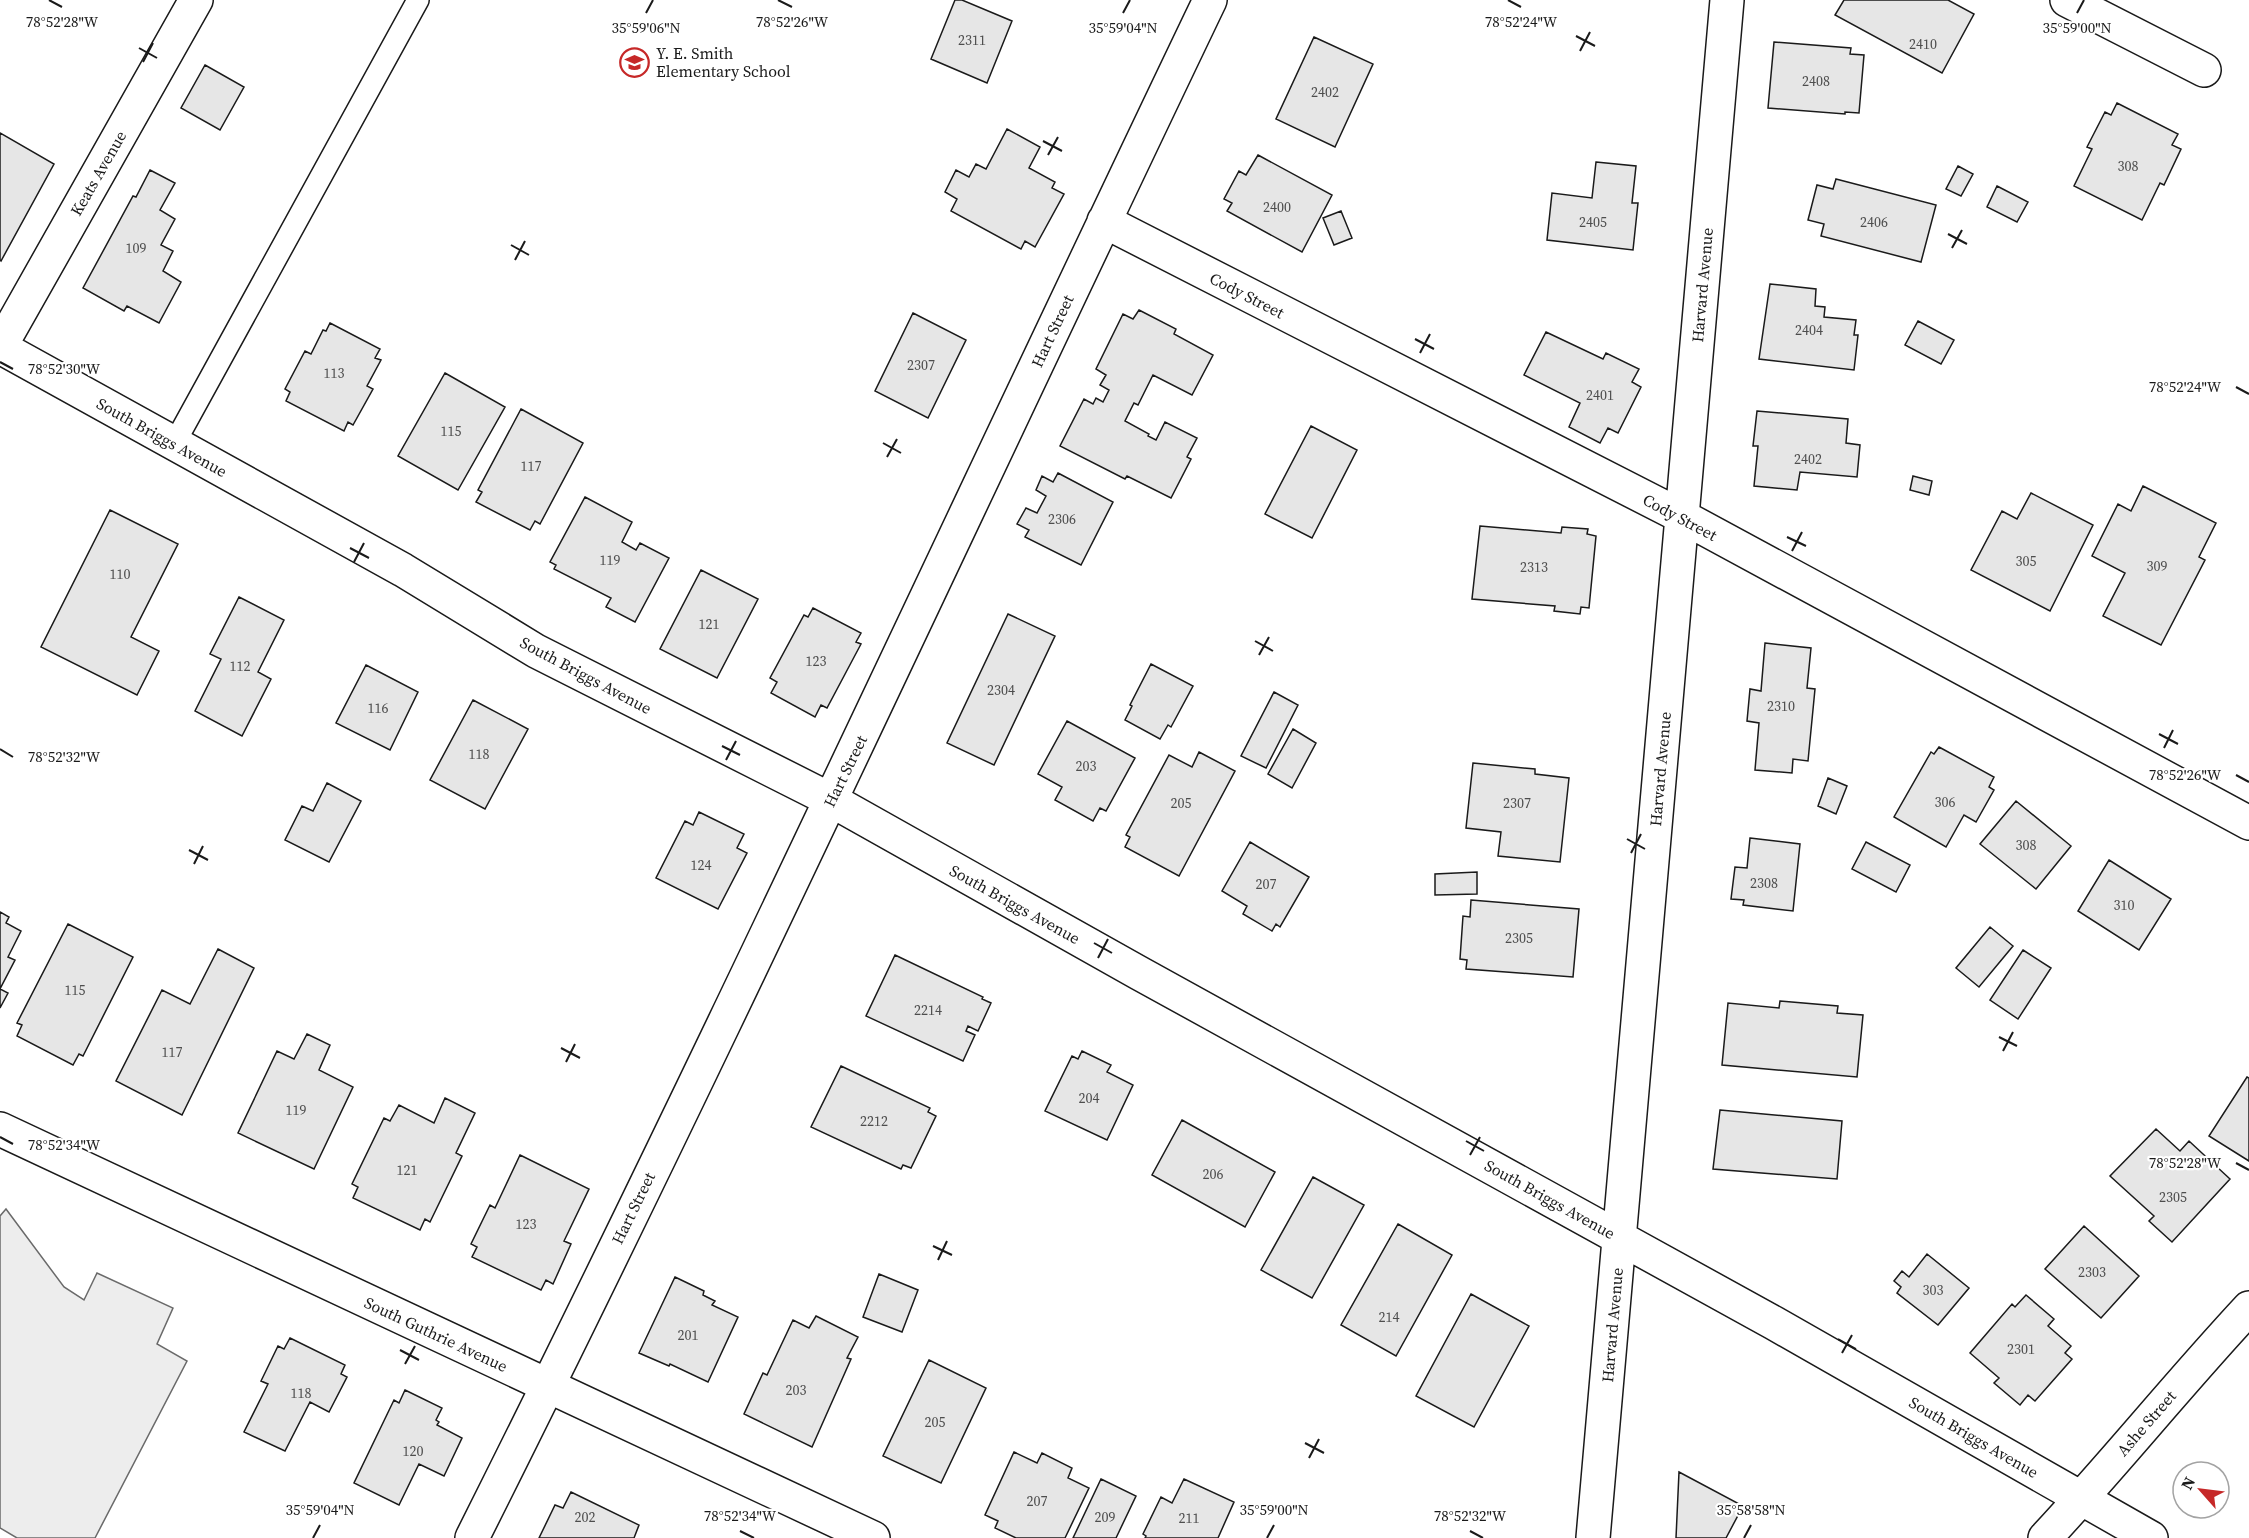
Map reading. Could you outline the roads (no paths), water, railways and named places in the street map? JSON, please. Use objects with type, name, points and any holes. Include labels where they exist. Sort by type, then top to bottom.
[{"type":"street","name":"Keats Avenue","points":[[0,347],[196,0]]},
{"type":"street","name":"Hart Street","points":[[472,1538],[548,1387],[831,800],[1210,0]]},
{"type":"street","name":"Harvard Avenue","points":[[1593,1538],[1727,0]]},
{"type":"street","points":[[2067,0],[2204,70]]},
{"type":"street","name":"Cody Street","points":[[1104,221],[1683,517],[2249,824]]},
{"type":"street","name":"South Briggs Avenue","points":[[0,347],[403,570],[536,651],[831,800],[1149,979],[1619,1237],[2151,1538]]},
{"type":"street","name":"South Guthrie Avenue","points":[[0,1129],[873,1538]]},
{"type":"street","name":"Ashe Street","points":[[2045,1538],[2196,1365],[2249,1308]]},
{"type":"lane","points":[[174,444],[418,0]]},
{"type":"place","name":"Y. E. Smith Elementary School","points":[[635,62]]}]
